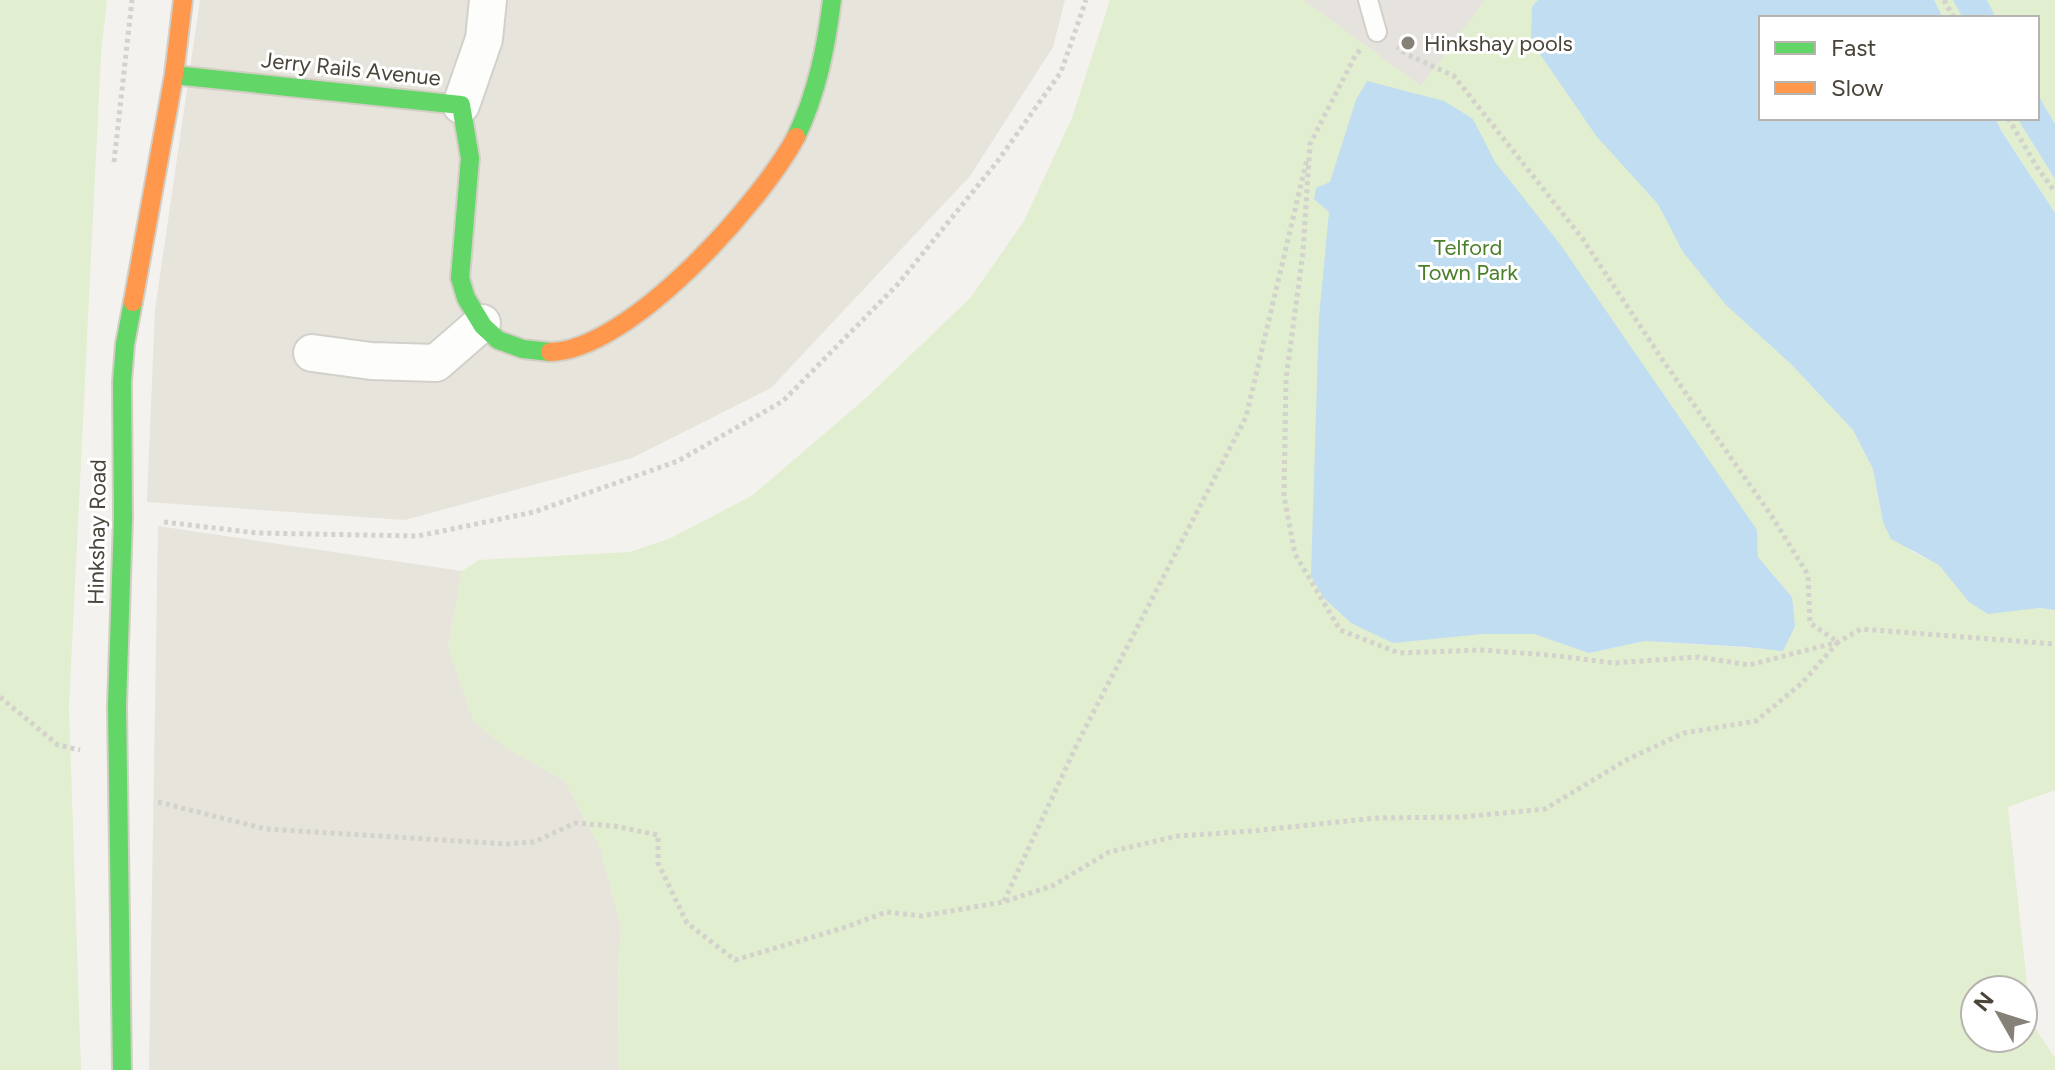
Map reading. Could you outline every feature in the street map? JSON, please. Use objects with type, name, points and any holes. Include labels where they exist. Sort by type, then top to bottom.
[{"type":"street","name":"Hinkshay Road","points":[[122,1070],[117,706],[123,518],[122,382],[125,344],[174,75],[183,0]]},
{"type":"street","points":[[461,105],[484,39],[488,0]]},
{"type":"street","name":"Jerry Rails Avenue","points":[[174,75],[461,105],[470,158],[460,278],[462,293],[497,340],[522,349],[551,353],[572,349],[608,333],[663,293],[757,194],[785,157],[811,108],[825,55],[832,0]]},
{"type":"street","points":[[312,353],[371,361],[436,363],[482,323]]},
{"type":"lane","points":[[1368,0],[1377,32]]},
{"type":"path","points":[[123,518],[257,533],[418,536],[534,512],[678,461],[783,401],[898,284],[997,162],[1061,72],[1086,0]]},
{"type":"path","points":[[1003,902],[1078,742],[1246,417],[1310,144],[1355,56],[1377,32],[1406,54],[1454,76],[1582,238],[1773,518],[1808,575],[1810,623],[1838,642]]},
{"type":"path","points":[[2009,120],[2055,192]]},
{"type":"path","points":[[1310,144],[1303,252],[1286,379],[1284,496],[1295,554],[1340,630],[1399,653],[1481,650],[1614,663],[1698,657],[1749,665],[1838,642],[1861,629],[2055,644]]},
{"type":"path","points":[[118,792],[266,829],[505,844],[534,842],[575,823],[614,826],[658,835],[658,863],[687,923],[735,960],[886,912],[922,916],[1003,902],[1052,886],[1109,852],[1177,836],[1376,818],[1462,817],[1545,809],[1628,759],[1684,733],[1756,721],[1802,683],[1838,642]]},
{"type":"path","points":[[0,697],[58,745],[84,751]]},
{"type":"shaded area","points":[[200,0],[1065,0],[1053,47],[970,176],[771,388],[632,458],[405,520],[147,502],[155,310]]},
{"type":"shaded area","name":"Hinkshay pools","points":[[1304,0],[1485,0],[1421,86]]},
{"type":"shaded area","points":[[158,526],[462,571],[448,648],[503,746],[565,781],[601,850],[621,928],[619,1070],[149,1070]]},
{"type":"green space","points":[[0,0],[107,0],[101,53],[69,707],[81,1070],[0,1070]]},
{"type":"green space","name":"Telford Town Park","points":[[1110,0],[2055,0],[2055,124],[2039,96],[2039,16],[1995,16],[1987,1],[1976,16],[1759,16],[1761,120],[1746,323],[1791,364],[1853,430],[1873,469],[1883,522],[1912,552],[1940,565],[1969,602],[2055,610],[2055,790],[2008,807],[2026,974],[1959,974],[1959,1054],[2039,1054],[2039,1034],[2055,1058],[2055,1070],[619,1070],[621,928],[601,850],[565,781],[503,746],[473,721],[448,648],[462,571],[479,560],[630,552],[671,538],[753,495],[866,398],[971,297],[1024,221],[1072,118]],"holes":[[[1757,530],[1758,557],[1792,597],[1783,650],[1645,641],[1589,653],[1535,634],[1514,633]]]},
{"type":"green space","points":[[1996,120],[2018,120],[2055,179],[2055,213]]},
{"type":"water","points":[[1538,0],[1934,0],[1942,16],[1759,16],[1759,120],[1996,120],[2055,213],[2055,610],[2039,608],[1988,614],[1969,602],[1939,565],[1891,539],[1883,522],[1873,469],[1853,430],[1791,364],[1726,305],[1683,252],[1658,204],[1597,137],[1531,41],[1532,7]]},
{"type":"water","points":[[1953,0],[1987,0],[1995,16],[1962,16]]},
{"type":"water","points":[[1367,81],[1444,101],[1473,119],[1495,162],[1560,244],[1757,530],[1758,557],[1792,597],[1795,626],[1783,651],[1645,641],[1589,653],[1534,634],[1482,634],[1393,643],[1351,623],[1324,598],[1311,576],[1319,318],[1329,212],[1314,199],[1316,188],[1330,182],[1356,100]]},
{"type":"water","points":[[2039,96],[2055,124],[2055,179],[2018,120],[2039,120]]},
{"type":"traffic: fast","points":[[796,137],[820,70],[832,0]]},
{"type":"traffic: fast","points":[[174,75],[461,105],[470,158],[460,278],[466,298],[483,326],[498,340],[523,349],[550,352]]},
{"type":"traffic: fast","points":[[122,1070],[117,706],[123,518],[122,382],[133,302]]},
{"type":"traffic: slow","points":[[133,302],[174,75],[183,0]]},
{"type":"traffic: slow","points":[[550,352],[582,345],[617,327],[653,301],[723,234],[753,199],[796,137]]},
{"type":"place","name":"Hinkshay pools","points":[[1408,43]]}]
